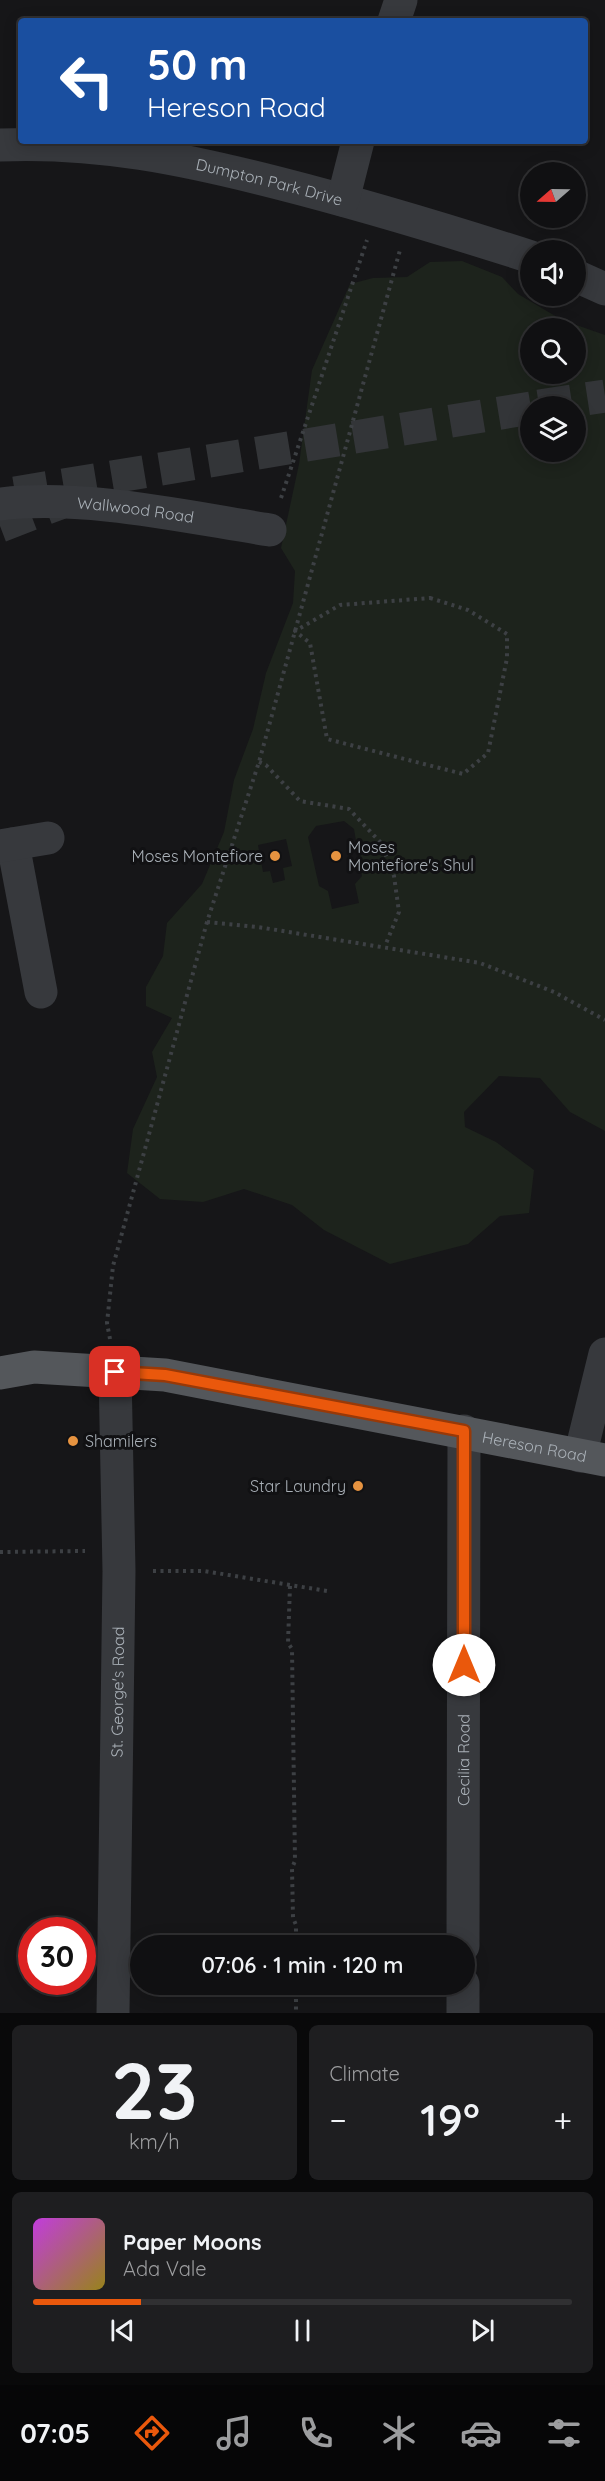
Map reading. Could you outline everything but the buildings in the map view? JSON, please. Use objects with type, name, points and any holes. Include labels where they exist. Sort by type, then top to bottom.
[{"type":"main road","name":"Hereson Road","points":[[0,1373],[34,1367],[165,1375],[464,1431],[592,1458]]},
{"type":"street","points":[[395,18],[401,0]]},
{"type":"street","points":[[343,200],[357,144]]},
{"type":"street","name":"Dumpton Park Drive","points":[[0,145],[81,146],[142,152],[199,163],[378,208],[520,253]]},
{"type":"street","points":[[586,280],[605,289]]},
{"type":"street","name":"Wallwood Road","points":[[0,504],[33,500],[125,509],[270,530]]},
{"type":"street","points":[[41,992],[6,845],[48,838]]},
{"type":"street","points":[[592,1458],[605,1354]]},
{"type":"street","name":"St. George's Road","points":[[115,1372],[118,1561],[118,2012]]},
{"type":"street","name":"Cecilia Road","points":[[463,1935],[464,1431]]},
{"type":"street","points":[[463,1995],[463,2013]]},
{"type":"path","points":[[270,530],[378,208]]},
{"type":"path","points":[[115,1372],[107,1323],[113,1266],[207,922],[260,762],[410,218]]},
{"type":"path","points":[[430,598],[468,610],[507,634],[507,658],[488,753],[463,774],[327,739],[310,643],[295,632],[340,605],[430,598]]},
{"type":"path","points":[[260,762],[266,765],[300,801],[349,809],[381,843],[394,876],[399,912],[385,946]]},
{"type":"path","points":[[207,922],[258,927],[385,946],[480,963],[554,992],[605,1020]]},
{"type":"path","points":[[0,1552],[118,1561],[204,1571],[327,1591]]},
{"type":"path","points":[[290,1586],[288,1643],[292,1649],[295,1861],[292,1868],[293,1918],[296,1935]]},
{"type":"path","points":[[296,1995],[296,2013]]},
{"type":"shaded area","points":[[462,261],[502,277],[520,295],[520,306],[538,306],[559,318],[520,318],[520,384],[586,384],[586,328],[605,335],[605,1131],[570,1112],[540,1078],[499,1076],[464,1112],[465,1127],[496,1142],[534,1170],[529,1213],[500,1216],[468,1244],[390,1264],[324,1230],[292,1205],[244,1189],[203,1202],[160,1199],[127,1173],[133,1129],[157,1077],[152,1052],[172,1018],[146,1006],[146,987],[163,956],[167,923],[202,884],[224,832],[234,780],[253,729],[266,673],[293,603],[295,571],[281,548],[299,464],[312,370],[350,284],[373,278],[407,277],[430,262]],"holes":[[[344,821],[354,829],[362,876],[355,884],[359,903],[332,909],[328,891],[319,886],[308,837],[316,826]],[[286,839],[292,866],[283,868],[285,880],[273,883],[270,871],[263,872],[258,845]]]},
{"type":"tunnel","points":[[586,399],[605,396]]},
{"type":"tunnel","points":[[15,493],[520,410]]},
{"type":"tunnel","points":[[0,526],[60,503]]},
{"type":"place","name":"Moses Montefiore","points":[[275,856]]},
{"type":"place","name":"Moses Montefiore's Shul","points":[[336,856]]},
{"type":"place","name":"Shamilers","points":[[73,1441]]},
{"type":"place","name":"Star Laundry","points":[[358,1486]]},
{"type":"route","points":[[115,1372],[165,1375],[464,1431],[464,1665]]}]
